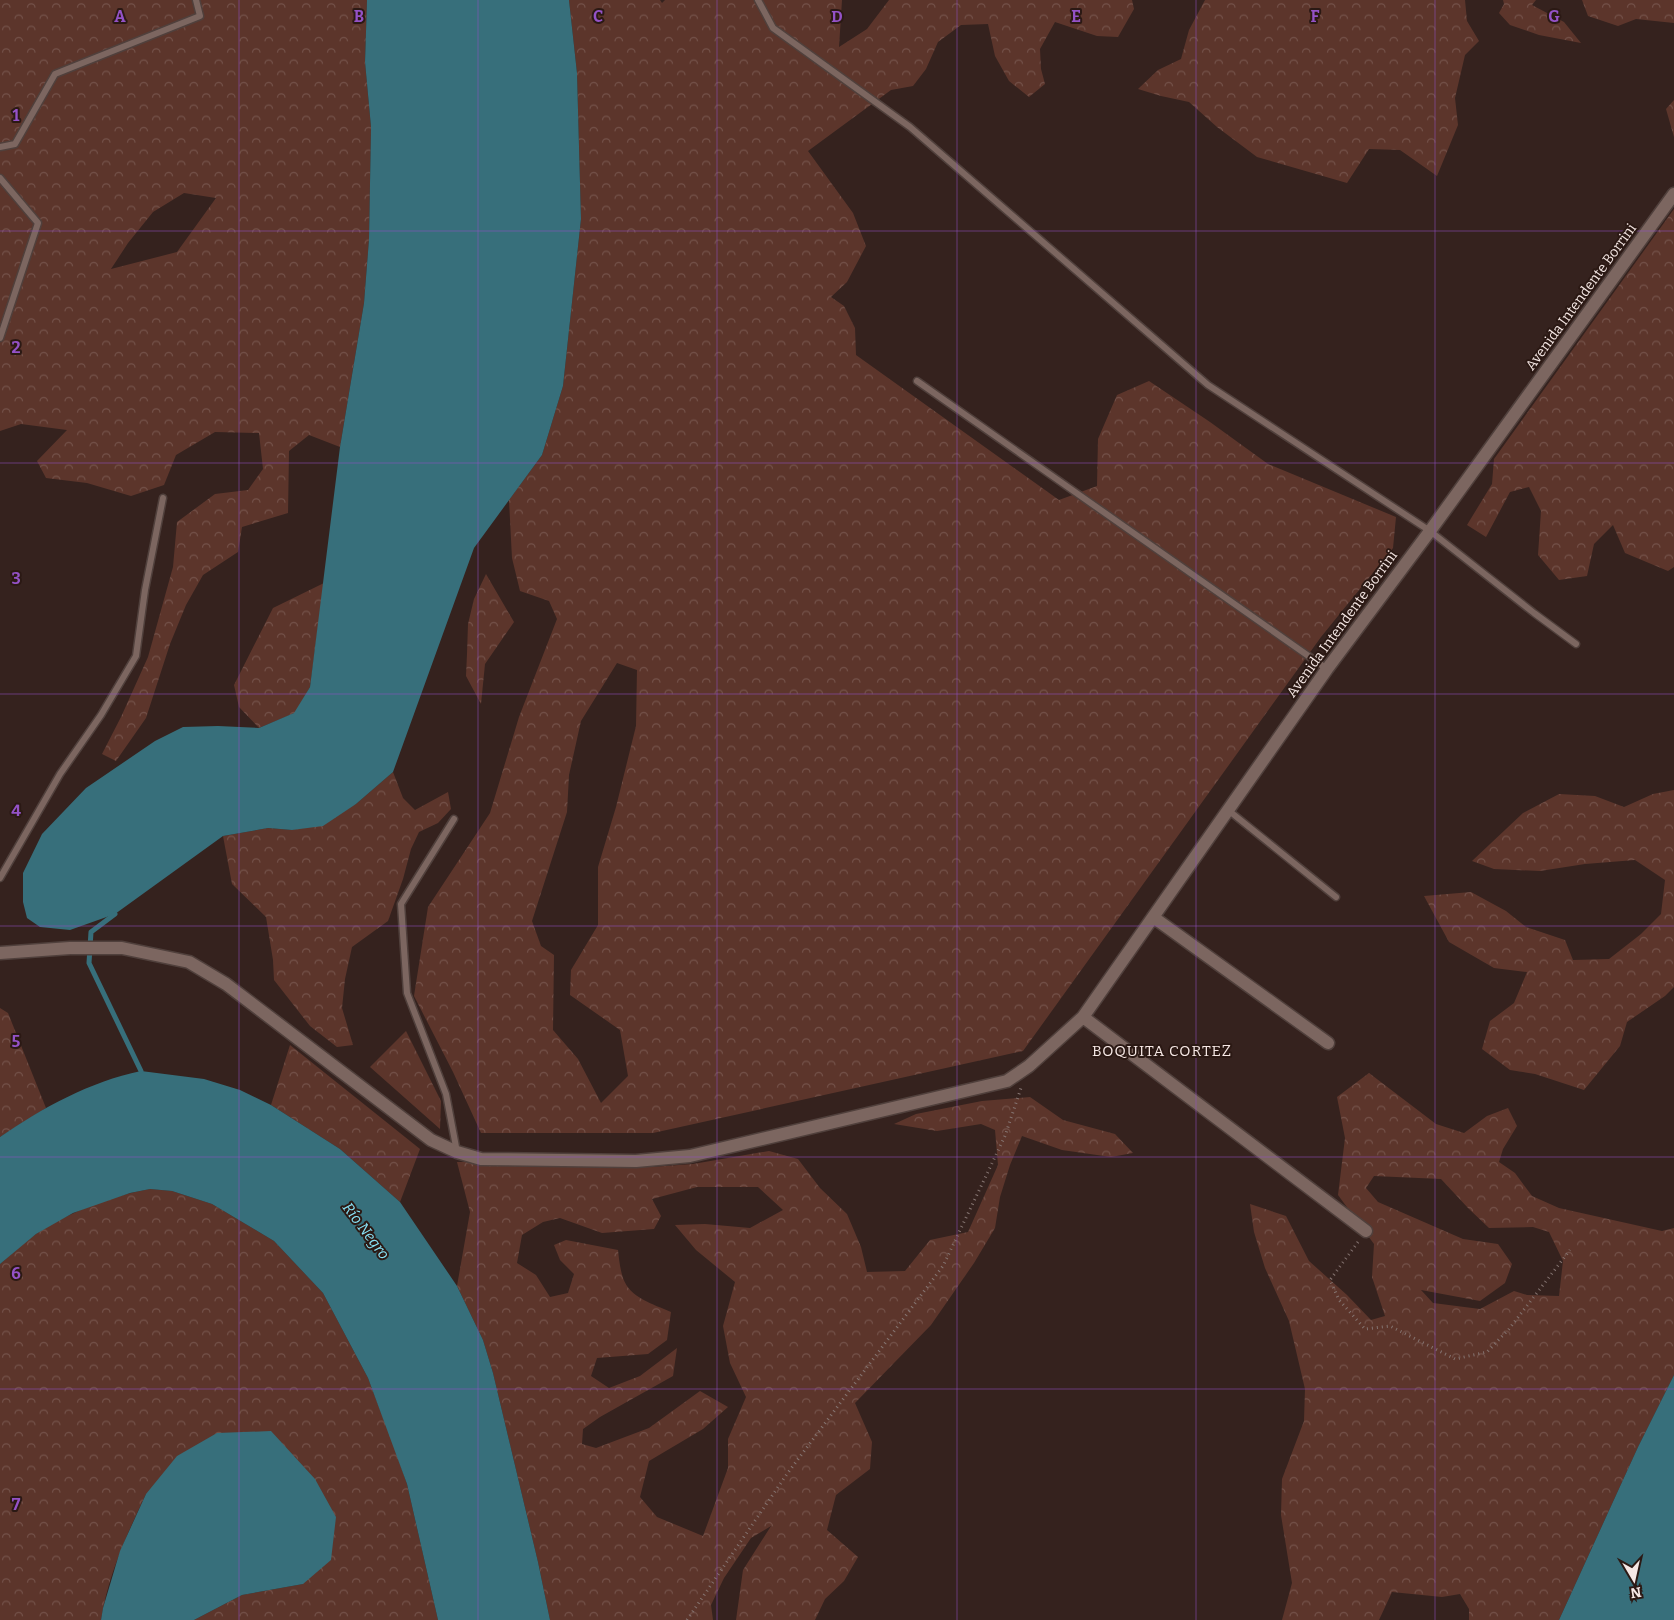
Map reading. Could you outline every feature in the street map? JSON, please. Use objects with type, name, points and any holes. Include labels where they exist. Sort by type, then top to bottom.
[{"type":"street","name":"Avenida Intendente Borrini","points":[[0,954],[70,948],[122,948],[189,962],[226,984],[431,1140],[457,1152],[481,1159],[636,1161],[690,1156],[1007,1081],[1029,1066],[1083,1017],[1327,669],[1430,531],[1674,194]]},
{"type":"street","points":[[1153,916],[1328,1043]]},
{"type":"street","points":[[1083,1017],[1366,1231]]},
{"type":"lane","points":[[0,147],[15,144],[55,74],[200,16],[196,0]]},
{"type":"lane","points":[[758,0],[774,28],[910,127],[1208,385],[1430,531],[1576,644]]},
{"type":"lane","points":[[0,178],[38,223],[0,338]]},
{"type":"lane","points":[[917,381],[1327,669]]},
{"type":"lane","points":[[0,878],[60,774],[101,715],[136,656],[145,590],[163,498]]},
{"type":"lane","points":[[1228,810],[1336,897]]},
{"type":"lane","points":[[454,819],[402,904],[407,993],[446,1094],[457,1152]]},
{"type":"path","points":[[687,1620],[787,1474],[942,1266],[1006,1136],[1029,1066]]},
{"type":"path","points":[[1366,1231],[1330,1280],[1339,1300],[1366,1329],[1390,1326],[1455,1359],[1487,1352],[1509,1330],[1570,1250]]},
{"type":"green space","points":[[0,0],[367,0],[365,62],[371,127],[369,239],[364,303],[340,447],[309,435],[289,451],[288,513],[242,527],[238,552],[203,575],[186,605],[170,644],[146,718],[116,761],[102,754],[148,657],[173,567],[177,522],[215,494],[248,490],[263,469],[259,433],[215,432],[176,455],[164,485],[131,496],[87,483],[46,478],[37,461],[67,430],[21,424],[0,431]],"holes":[[[184,193],[216,198],[177,252],[111,269],[128,243],[153,212]]]},
{"type":"green space","points":[[569,0],[660,0],[662,3],[665,0],[842,0],[839,47],[867,29],[889,0],[1132,0],[1134,9],[1118,37],[1097,36],[1055,22],[1040,49],[1041,69],[1045,84],[1029,97],[1009,81],[995,56],[988,24],[961,25],[938,42],[926,69],[913,86],[891,90],[808,151],[853,213],[866,246],[847,282],[831,297],[844,306],[855,328],[856,355],[1059,500],[1097,486],[1098,439],[1117,395],[1149,381],[1268,464],[1396,517],[1393,548],[1321,637],[1023,1051],[653,1133],[481,1133],[453,1072],[414,996],[428,907],[490,813],[519,717],[557,619],[549,601],[520,591],[512,558],[509,500],[542,455],[563,386],[581,219],[577,73]],"holes":[[[617,663],[637,670],[636,726],[616,807],[598,867],[598,925],[571,970],[570,995],[620,1030],[628,1076],[601,1103],[578,1059],[553,1030],[554,955],[541,946],[532,921],[567,812],[569,775],[581,721]]]},
{"type":"green space","points":[[1205,0],[1465,0],[1467,21],[1479,41],[1465,55],[1455,98],[1458,125],[1437,176],[1400,150],[1369,149],[1347,183],[1257,157],[1217,127],[1189,102],[1138,89],[1158,70],[1181,59],[1189,30]]},
{"type":"green space","points":[[1503,0],[1536,0],[1532,5],[1564,22],[1581,43],[1539,35],[1510,25],[1499,13],[1504,4]]},
{"type":"green space","points":[[1582,0],[1674,0],[1674,23],[1636,19],[1618,26],[1588,16]]},
{"type":"green space","points":[[1674,100],[1674,137],[1666,109]]},
{"type":"green space","points":[[1674,209],[1674,567],[1668,571],[1625,553],[1613,525],[1594,544],[1587,576],[1559,580],[1538,555],[1541,511],[1529,487],[1510,492],[1486,537],[1467,525],[1492,484],[1494,459]]},
{"type":"green space","points":[[486,574],[514,622],[485,664],[481,704],[466,676],[468,624],[474,599]]},
{"type":"green space","points":[[324,583],[310,687],[295,713],[259,728],[239,707],[234,685],[273,608]]},
{"type":"green space","points":[[393,772],[403,798],[415,810],[448,792],[451,809],[438,823],[419,832],[411,849],[403,879],[388,921],[352,947],[345,979],[342,1008],[353,1045],[337,1047],[310,1026],[274,980],[273,960],[266,917],[232,884],[223,836],[268,828],[292,830],[356,804]]},
{"type":"green space","points":[[1674,790],[1674,987],[1665,996],[1627,1022],[1620,1046],[1584,1090],[1535,1074],[1510,1070],[1482,1049],[1490,1021],[1514,1003],[1527,972],[1494,968],[1449,942],[1424,896],[1471,892],[1506,911],[1526,927],[1565,940],[1573,960],[1609,959],[1641,934],[1661,914],[1665,880],[1635,860],[1585,864],[1540,871],[1494,869],[1472,861],[1523,813],[1559,794],[1595,796],[1624,807],[1653,794]]},
{"type":"green space","points":[[0,1008],[8,1013],[46,1108],[0,1137]]},
{"type":"green space","points":[[406,1031],[441,1101],[440,1129],[370,1067]]},
{"type":"green space","points":[[290,1045],[420,1149],[400,1202],[340,1149],[271,1105]]},
{"type":"green space","points":[[1369,1073],[1436,1124],[1464,1133],[1487,1116],[1508,1108],[1517,1126],[1503,1149],[1499,1162],[1515,1173],[1532,1196],[1559,1208],[1662,1231],[1674,1228],[1674,1375],[1638,1447],[1559,1620],[1469,1620],[1469,1609],[1460,1594],[1442,1597],[1392,1592],[1379,1620],[1282,1620],[1292,1583],[1281,1515],[1282,1479],[1304,1421],[1305,1389],[1289,1321],[1265,1268],[1254,1232],[1250,1204],[1286,1216],[1309,1261],[1347,1295],[1371,1320],[1385,1316],[1372,1277],[1374,1244],[1338,1195],[1345,1138],[1337,1097]],"holes":[[[1374,1176],[1441,1179],[1489,1228],[1533,1227],[1549,1232],[1563,1261],[1559,1296],[1527,1295],[1514,1291],[1480,1309],[1433,1303],[1421,1290],[1480,1301],[1505,1283],[1512,1264],[1498,1244],[1463,1239],[1378,1202],[1366,1188]]]},
{"type":"green space","points":[[1030,1097],[1063,1120],[1115,1134],[1133,1153],[1111,1157],[1062,1150],[1022,1136],[1000,1197],[995,1228],[974,1263],[931,1325],[855,1403],[872,1442],[870,1469],[836,1495],[827,1530],[858,1557],[844,1581],[825,1599],[815,1620],[736,1620],[743,1570],[771,1526],[751,1538],[724,1578],[711,1605],[713,1620],[550,1620],[493,1373],[483,1340],[457,1286],[470,1212],[457,1162],[499,1162],[536,1167],[651,1167],[693,1164],[769,1151],[798,1159],[820,1188],[847,1214],[861,1247],[867,1272],[905,1271],[930,1240],[968,1232],[998,1165],[995,1130],[981,1124],[937,1131],[894,1124],[916,1114],[982,1101]],"holes":[[[697,1187],[758,1187],[783,1210],[750,1228],[705,1224],[675,1225],[696,1250],[735,1282],[723,1326],[730,1363],[746,1397],[728,1439],[728,1468],[703,1536],[657,1517],[640,1497],[649,1461],[703,1429],[728,1407],[700,1391],[649,1428],[596,1448],[582,1444],[583,1429],[600,1417],[673,1376],[677,1348],[640,1376],[609,1388],[591,1376],[597,1358],[648,1354],[667,1340],[671,1312],[643,1300],[631,1291],[623,1278],[618,1250],[566,1240],[554,1245],[560,1260],[574,1274],[568,1293],[550,1297],[536,1275],[517,1263],[522,1235],[543,1222],[560,1218],[602,1233],[654,1229],[661,1216],[652,1199]]]},
{"type":"green space","points":[[150,1189],[172,1191],[212,1204],[274,1241],[323,1293],[368,1378],[395,1449],[407,1484],[438,1620],[194,1620],[242,1595],[303,1584],[146,1494],[113,1571],[101,1620],[0,1620],[0,1264],[31,1237],[76,1212],[120,1196]]},
{"type":"water","points":[[367,0],[569,0],[577,73],[581,219],[563,386],[542,455],[474,548],[393,772],[356,804],[323,826],[292,830],[268,828],[223,836],[115,914],[70,930],[40,927],[27,918],[23,902],[23,873],[42,834],[86,788],[155,741],[183,727],[259,728],[294,713],[310,687],[340,447],[364,303],[369,239],[371,127],[365,62]]},
{"type":"water","name":"Río Negro","points":[[141,1071],[204,1079],[240,1090],[271,1105],[340,1149],[400,1202],[457,1286],[483,1340],[493,1373],[550,1620],[438,1620],[407,1484],[368,1378],[323,1293],[274,1241],[212,1204],[172,1191],[150,1189],[130,1193],[73,1213],[36,1234],[0,1264],[0,1137],[50,1106],[85,1089]]},
{"type":"water","points":[[1674,1375],[1674,1620],[1559,1620],[1638,1447]]},
{"type":"water","points":[[271,1431],[315,1479],[336,1517],[331,1560],[303,1584],[242,1595],[194,1620],[101,1620],[120,1551],[146,1494],[177,1456],[217,1433]]},
{"type":"waterway","points":[[115,914],[91,932],[89,963],[141,1071]]},
{"type":"district","name":"BOQUITA CORTEZ","points":[[1162,1051]]}]
